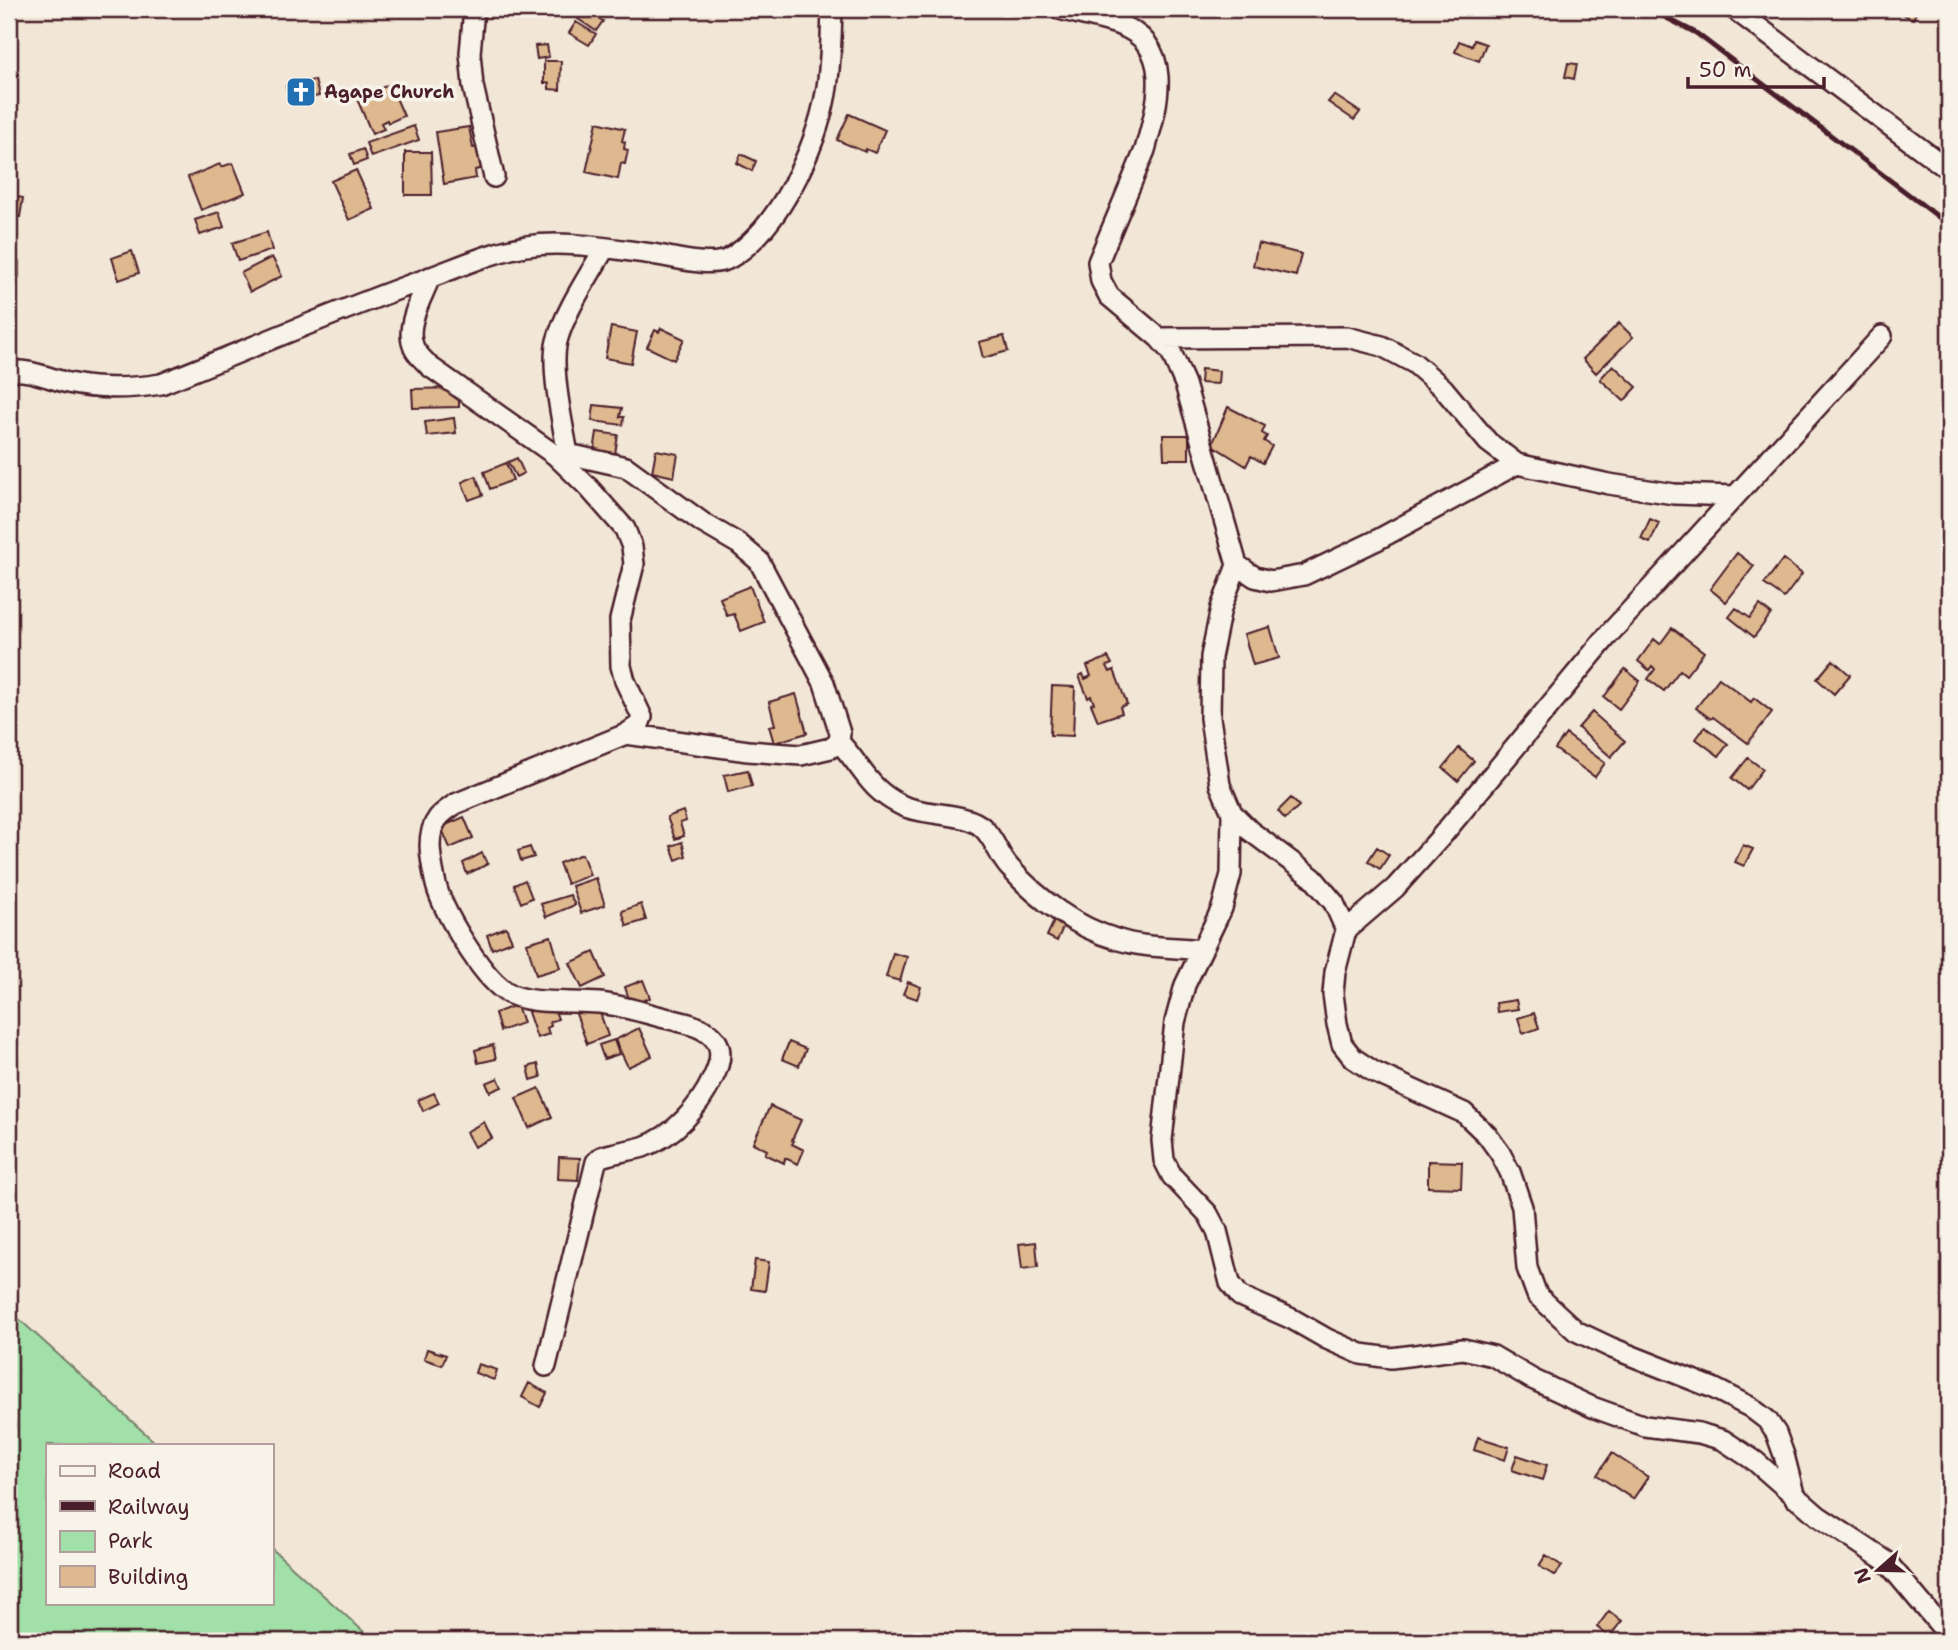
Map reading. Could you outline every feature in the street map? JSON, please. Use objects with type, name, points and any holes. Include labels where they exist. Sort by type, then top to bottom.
[{"type":"street","points":[[474,9],[470,53],[473,86],[494,177]]},
{"type":"street","points":[[9,371],[30,371],[99,388],[130,389],[161,384],[473,259],[527,246],[566,244],[714,263],[727,261],[760,235],[781,207],[811,145],[826,93],[832,9]]},
{"type":"street","points":[[1059,9],[1120,25],[1143,40],[1155,55],[1158,95],[1145,150],[1098,262],[1101,281],[1109,296],[1171,352],[1185,384],[1237,565],[1221,608],[1211,657],[1210,718],[1220,785],[1232,813],[1249,830],[1313,878],[1334,903],[1346,930]]},
{"type":"street","points":[[1734,9],[1949,170]]},
{"type":"street","points":[[561,455],[556,343],[564,322],[604,249]]},
{"type":"street","points":[[430,277],[410,334],[415,351],[429,366],[561,455],[625,529],[632,547],[634,564],[621,620],[621,666],[642,717],[639,725],[626,734],[455,804],[437,818],[429,839],[437,891],[450,920],[493,981],[506,992],[524,998],[601,1003],[699,1026],[714,1035],[720,1053],[719,1066],[706,1091],[672,1132],[646,1146],[610,1154],[596,1162],[546,1366]]},
{"type":"street","points":[[1795,1498],[1784,1455],[1776,1433],[1767,1420],[1750,1407],[1713,1388],[1576,1331],[1537,1295],[1527,1268],[1522,1207],[1500,1153],[1487,1135],[1464,1113],[1374,1072],[1353,1058],[1342,1044],[1336,1024],[1333,994],[1335,972],[1346,930],[1395,888],[1440,838],[1609,634],[1882,336]]},
{"type":"street","points":[[1158,338],[1348,337],[1382,346],[1414,363],[1443,388],[1488,442],[1517,464],[1609,484],[1674,494],[1735,496]]},
{"type":"street","points":[[561,455],[626,467],[703,523],[738,544],[758,561],[824,683],[840,733],[839,741],[831,748],[801,755],[748,751],[626,734]]},
{"type":"street","points":[[1237,565],[1255,577],[1271,581],[1304,576],[1377,540],[1517,464]]},
{"type":"street","points":[[839,741],[873,787],[886,796],[905,807],[972,822],[983,828],[1007,865],[1024,883],[1074,921],[1118,940],[1201,950]]},
{"type":"street","points":[[1232,813],[1231,874],[1222,908],[1185,985],[1175,1022],[1162,1140],[1164,1160],[1172,1176],[1208,1214],[1217,1231],[1230,1283],[1240,1296],[1362,1354],[1391,1358],[1463,1349],[1493,1356],[1532,1379],[1592,1407],[1645,1426],[1699,1433],[1723,1440],[1755,1461],[1818,1516],[1886,1561],[1949,1636]]},
{"type":"green space","points":[[9,1310],[157,1444],[46,1444],[46,1604],[273,1604],[273,1550],[374,1641],[9,1641]]},
{"type":"building","points":[[1891,9],[1918,9],[1913,19]]},
{"type":"building","points":[[584,10],[603,21],[596,31],[578,19]]},
{"type":"building","points":[[576,22],[596,34],[589,45],[569,33]]},
{"type":"building","points":[[1474,40],[1486,44],[1479,61],[1455,52],[1459,41],[1472,46]]},
{"type":"building","points":[[547,45],[549,57],[537,59],[535,46]]},
{"type":"building","points":[[544,61],[561,61],[560,90],[549,89],[549,83],[544,83]]},
{"type":"building","points":[[1568,63],[1577,64],[1574,79],[1565,77]]},
{"type":"building","points":[[315,80],[319,96],[289,102],[286,86]]},
{"type":"building","points":[[390,84],[404,116],[381,123],[384,129],[372,134],[357,99]]},
{"type":"building","points":[[1334,95],[1360,112],[1354,120],[1328,102]]},
{"type":"building","points":[[849,114],[885,130],[875,153],[866,149],[865,152],[837,140]]},
{"type":"building","points":[[597,122],[625,129],[622,141],[625,142],[624,149],[628,150],[625,164],[621,163],[618,179],[586,172]]},
{"type":"building","points":[[414,126],[419,140],[371,157],[366,143]]},
{"type":"building","points":[[469,127],[473,148],[480,147],[484,168],[475,170],[476,178],[444,184],[436,132]]},
{"type":"building","points":[[363,149],[367,160],[354,165],[350,154]]},
{"type":"building","points":[[405,152],[431,152],[432,195],[405,195]]},
{"type":"building","points":[[741,154],[756,161],[752,171],[737,163]]},
{"type":"building","points":[[233,163],[245,193],[201,210],[188,177],[220,164],[221,167]]},
{"type":"building","points":[[356,170],[374,209],[349,220],[331,181]]},
{"type":"building","points":[[9,195],[23,198],[20,217],[9,215]]},
{"type":"building","points":[[219,212],[224,227],[200,235],[195,220]]},
{"type":"building","points":[[267,232],[272,250],[238,261],[232,243]]},
{"type":"building","points":[[1258,243],[1301,254],[1296,276],[1253,266]]},
{"type":"building","points":[[132,251],[139,273],[119,280],[112,258]]},
{"type":"building","points":[[272,257],[282,276],[250,292],[241,273]]},
{"type":"building","points":[[9,261],[19,261],[19,277],[9,277]]},
{"type":"building","points":[[1619,323],[1633,337],[1596,373],[1583,359]]},
{"type":"building","points":[[611,327],[637,332],[631,363],[605,358]]},
{"type":"building","points":[[661,328],[684,339],[674,360],[647,347],[655,330],[659,332]]},
{"type":"building","points":[[1004,336],[1008,351],[983,358],[979,342]]},
{"type":"building","points":[[1613,365],[1637,387],[1624,401],[1600,379]]},
{"type":"building","points":[[1201,369],[1219,371],[1218,384],[1200,383]]},
{"type":"building","points":[[459,388],[459,407],[413,408],[412,389]]},
{"type":"building","points":[[594,405],[622,408],[620,417],[624,417],[623,425],[592,421]]},
{"type":"building","points":[[1228,407],[1265,426],[1262,433],[1267,436],[1264,441],[1272,446],[1263,463],[1251,456],[1246,466],[1212,445]]},
{"type":"building","points":[[454,418],[456,433],[427,436],[425,422]]},
{"type":"building","points":[[597,432],[618,435],[615,454],[594,451]]},
{"type":"building","points":[[1163,435],[1189,435],[1189,459],[1164,459]]},
{"type":"building","points":[[656,450],[678,454],[674,477],[652,472]]},
{"type":"building","points":[[517,458],[524,473],[516,477],[508,462]]},
{"type":"building","points":[[506,463],[513,480],[490,489],[484,472]]},
{"type":"building","points":[[476,476],[483,495],[469,500],[462,482]]},
{"type":"building","points":[[1650,519],[1659,523],[1650,543],[1641,539]]},
{"type":"building","points":[[1737,553],[1754,566],[1726,602],[1710,589]]},
{"type":"building","points":[[1783,559],[1802,574],[1784,598],[1764,584]]},
{"type":"building","points":[[750,586],[764,622],[741,631],[734,614],[727,616],[720,598]]},
{"type":"building","points":[[1760,605],[1771,614],[1754,637],[1729,617],[1736,608],[1750,618]]},
{"type":"building","points":[[1270,627],[1279,658],[1253,665],[1244,634]]},
{"type":"building","points":[[1672,628],[1704,652],[1686,675],[1680,670],[1664,691],[1648,679],[1655,669],[1652,666],[1649,670],[1638,661],[1654,639],[1660,644]]},
{"type":"building","points":[[1108,657],[1112,664],[1107,666],[1110,672],[1114,670],[1127,704],[1120,707],[1122,713],[1098,721],[1091,704],[1094,703],[1091,696],[1088,698],[1079,676],[1083,674],[1085,679],[1091,676],[1087,666]]},
{"type":"building","points":[[1833,660],[1850,675],[1834,694],[1817,679]]},
{"type":"building","points":[[1625,669],[1640,681],[1619,709],[1604,697]]},
{"type":"building","points":[[1719,678],[1751,702],[1754,698],[1772,712],[1748,743],[1696,708]]},
{"type":"building","points":[[1052,686],[1075,687],[1073,736],[1050,735]]},
{"type":"building","points":[[796,694],[807,733],[774,743],[769,726],[775,725],[769,702]]},
{"type":"building","points":[[1592,712],[1625,741],[1611,757],[1578,728]]},
{"type":"building","points":[[1705,727],[1728,744],[1719,756],[1696,739]]},
{"type":"building","points":[[1566,734],[1605,763],[1595,777],[1555,749]]},
{"type":"building","points":[[1459,748],[1474,761],[1458,781],[1443,768]]},
{"type":"building","points":[[1748,758],[1763,769],[1747,790],[1732,778]]},
{"type":"building","points":[[748,770],[752,786],[728,792],[724,775]]},
{"type":"building","points":[[1291,798],[1299,806],[1285,819],[1278,811]]},
{"type":"building","points":[[683,811],[686,821],[680,823],[684,836],[675,839],[667,817]]},
{"type":"building","points":[[464,817],[473,838],[450,848],[441,827]]},
{"type":"building","points":[[682,842],[686,856],[676,860],[671,846]]},
{"type":"building","points":[[1743,845],[1753,849],[1744,866],[1735,862]]},
{"type":"building","points":[[530,847],[534,857],[521,861],[518,851]]},
{"type":"building","points":[[1377,847],[1389,855],[1380,869],[1368,861]]},
{"type":"building","points":[[482,853],[488,864],[467,874],[463,863]]},
{"type":"building","points":[[582,854],[590,875],[567,884],[559,863]]},
{"type":"building","points":[[596,878],[605,905],[581,913],[572,886]]},
{"type":"building","points":[[525,880],[532,898],[521,903],[514,885]]},
{"type":"building","points":[[570,895],[575,905],[546,917],[541,904]]},
{"type":"building","points":[[641,904],[646,920],[627,926],[622,911]]},
{"type":"building","points":[[1054,921],[1064,925],[1057,941],[1047,936]]},
{"type":"building","points":[[506,927],[512,941],[492,949],[487,935]]},
{"type":"building","points":[[551,936],[560,968],[536,975],[527,943]]},
{"type":"building","points":[[594,952],[605,977],[582,988],[570,963]]},
{"type":"building","points":[[893,953],[907,957],[900,981],[886,977]]},
{"type":"building","points":[[643,980],[650,998],[631,1005],[625,987]]},
{"type":"building","points":[[908,982],[921,987],[917,999],[903,994]]},
{"type":"building","points":[[1516,1000],[1518,1009],[1497,1012],[1496,1003]]},
{"type":"building","points":[[552,1003],[558,1019],[550,1022],[551,1026],[547,1028],[549,1034],[537,1038],[528,1012]]},
{"type":"building","points":[[597,1004],[608,1036],[587,1044],[575,1011]]},
{"type":"building","points":[[517,1005],[523,1023],[500,1031],[495,1013]]},
{"type":"building","points":[[1534,1013],[1539,1028],[1523,1034],[1518,1018]]},
{"type":"building","points":[[639,1028],[652,1056],[628,1067],[615,1040]]},
{"type":"building","points":[[614,1040],[619,1054],[604,1059],[599,1045]]},
{"type":"building","points":[[789,1042],[806,1049],[799,1066],[782,1059]]},
{"type":"building","points":[[493,1045],[496,1059],[478,1063],[475,1050]]},
{"type":"building","points":[[538,1064],[541,1077],[531,1080],[528,1067]]},
{"type":"building","points":[[498,1078],[502,1087],[490,1092],[486,1083]]},
{"type":"building","points":[[539,1088],[552,1117],[529,1128],[516,1098]]},
{"type":"building","points":[[434,1093],[439,1103],[423,1111],[418,1100]]},
{"type":"building","points":[[770,1106],[801,1120],[792,1140],[792,1144],[804,1150],[798,1164],[785,1158],[784,1163],[765,1154],[767,1150],[753,1143]]},
{"type":"building","points":[[484,1122],[492,1138],[474,1147],[466,1132]]},
{"type":"building","points":[[559,1157],[580,1158],[578,1180],[558,1179]]},
{"type":"building","points":[[1428,1161],[1462,1162],[1461,1188],[1428,1187]]},
{"type":"building","points":[[1036,1242],[1038,1267],[1022,1269],[1019,1244]]},
{"type":"building","points":[[755,1260],[769,1262],[765,1291],[751,1289]]},
{"type":"building","points":[[427,1349],[446,1355],[442,1365],[424,1359]]},
{"type":"building","points":[[478,1364],[497,1370],[494,1380],[475,1373]]},
{"type":"building","points":[[529,1383],[547,1393],[540,1407],[522,1397]]},
{"type":"building","points":[[1478,1437],[1509,1447],[1505,1460],[1474,1450]]},
{"type":"building","points":[[1612,1453],[1648,1477],[1633,1499],[1597,1475]]},
{"type":"building","points":[[1517,1455],[1547,1465],[1542,1480],[1512,1470]]},
{"type":"building","points":[[1546,1555],[1562,1566],[1555,1576],[1539,1566]]},
{"type":"building","points":[[1609,1611],[1622,1621],[1609,1637],[1597,1627]]},
{"type":"railway","points":[[1649,9],[1696,33],[1949,225]]},
{"type":"place","name":"Agape Church","points":[[301,92]]}]
